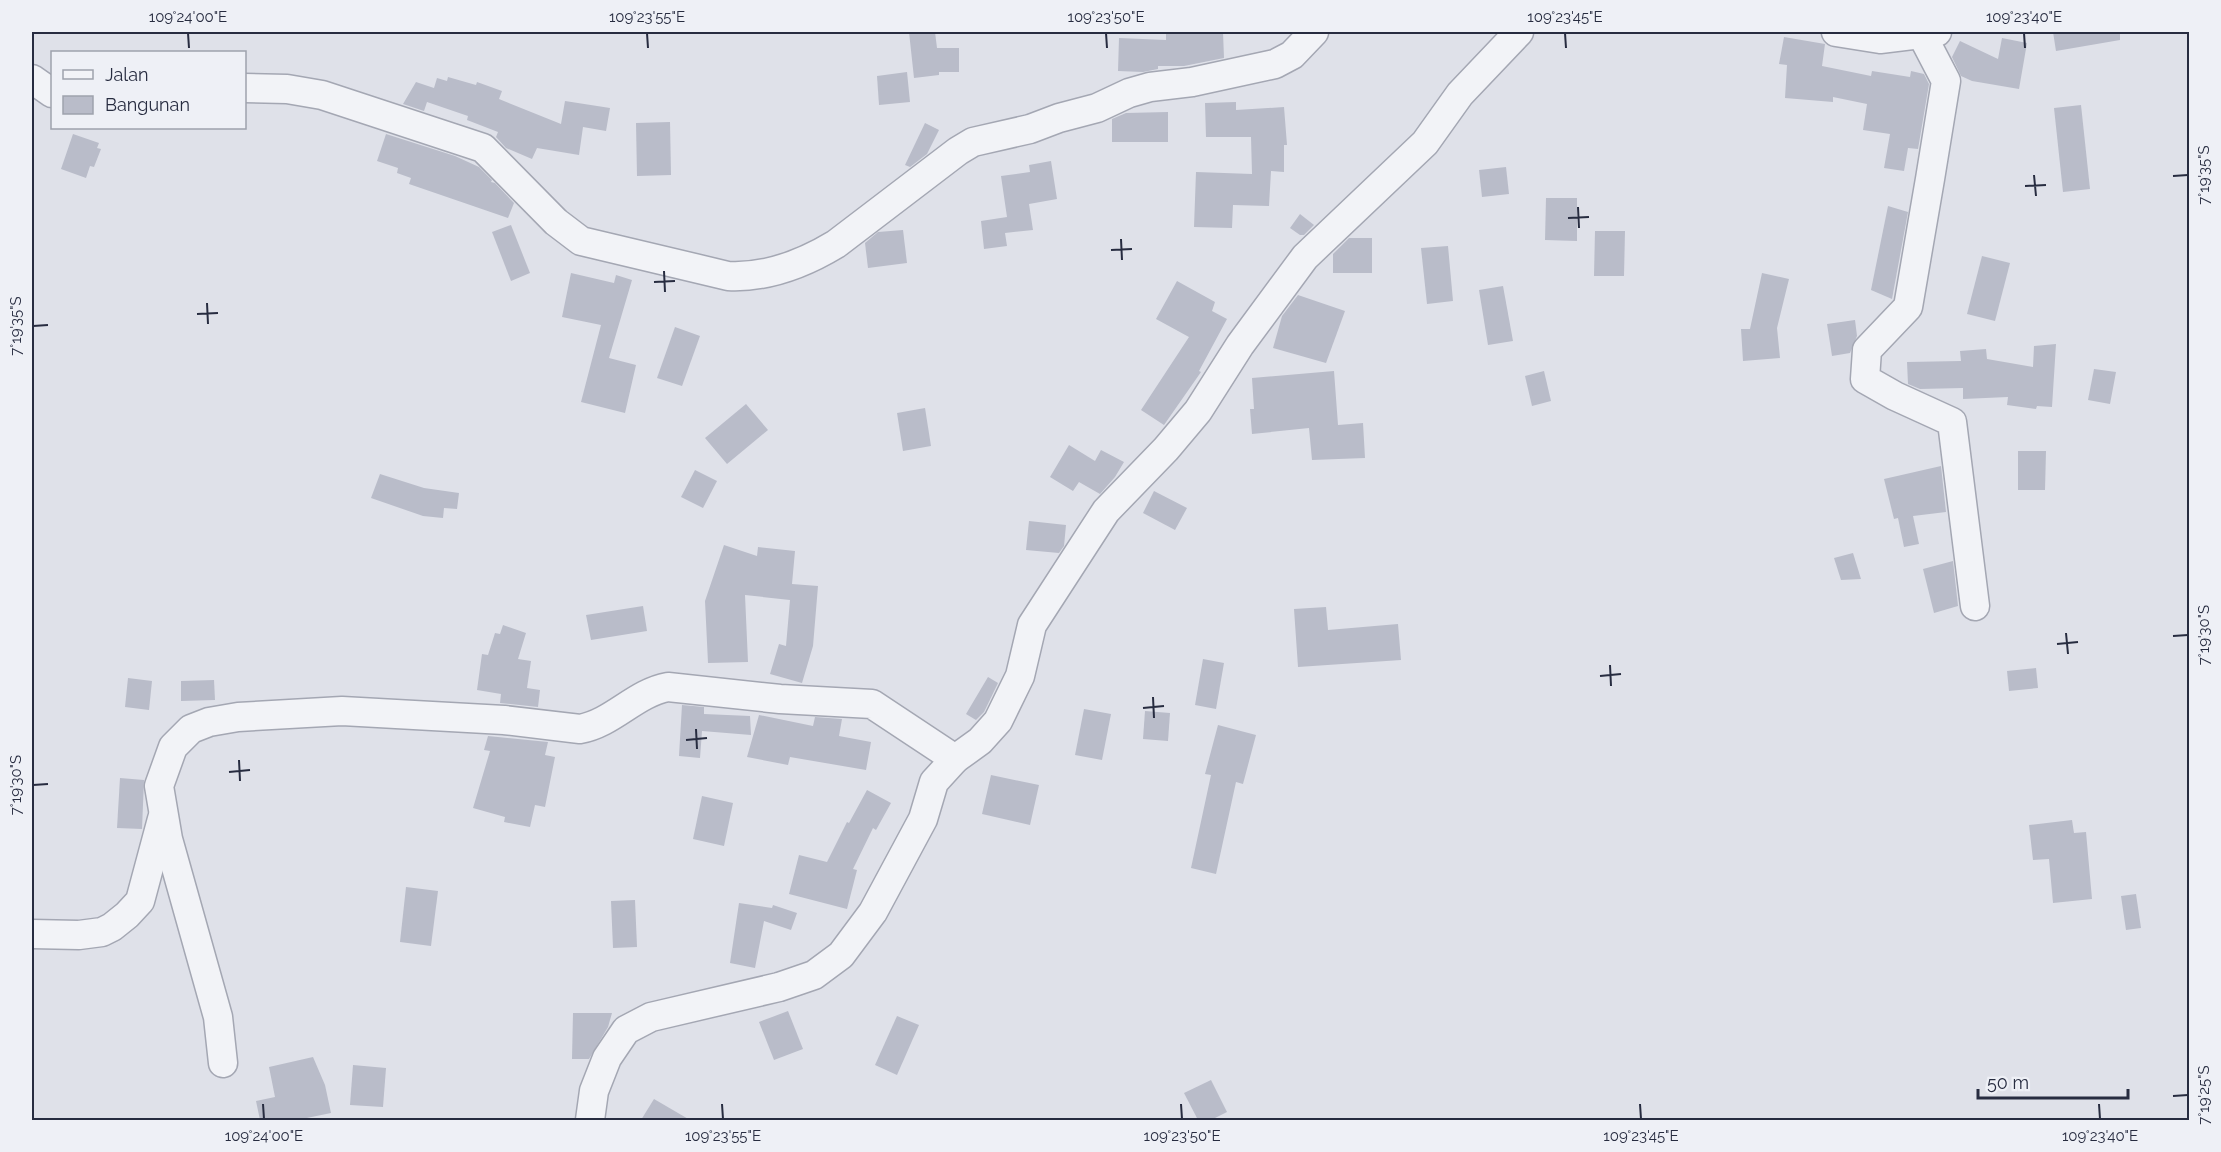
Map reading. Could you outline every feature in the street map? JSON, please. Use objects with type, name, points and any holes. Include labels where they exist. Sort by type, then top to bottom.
[{"type":"street","points":[[246,88],[287,89],[322,95],[483,148],[556,222],[581,241],[728,276],[744,277],[766,274],[789,266],[837,244],[958,151],[974,142],[1030,129],[1059,118],[1097,108],[1129,93],[1150,87],[1192,82],[1275,64],[1292,55],[1314,32]]},
{"type":"street","points":[[590,1120],[594,1091],[607,1058],[626,1030],[651,1017],[779,987],[814,975],[841,955],[873,912],[923,819],[934,782],[955,759],[980,741],[998,721],[1020,676],[1032,625],[1106,511],[1166,449],[1198,411],[1240,345],[1305,257],[1425,143],[1460,94],[1520,32]]},
{"type":"street","points":[[1836,32],[1880,39],[1929,33],[1946,81],[1908,307],[1867,350],[1865,379],[1895,396],[1952,422],[1975,606]]},
{"type":"street","points":[[32,79],[51,92]]},
{"type":"street","points":[[223,1064],[218,1017],[168,839],[159,786],[173,747],[191,729],[208,722],[283,713],[342,711],[504,720],[580,729],[592,727],[653,690],[668,687],[780,699],[872,704],[955,759]]},
{"type":"street","points":[[32,934],[79,935],[102,932],[128,915],[140,901],[164,813]]},
{"type":"building","points":[[909,32],[935,32],[937,48],[959,48],[959,72],[939,72],[939,75],[914,78]]},
{"type":"building","points":[[1166,32],[1223,32],[1224,58],[1184,66],[1158,66],[1158,69],[1143,72],[1118,71],[1119,38],[1166,40]]},
{"type":"building","points":[[2053,32],[2120,32],[2120,40],[2056,51]]},
{"type":"building","points":[[1784,37],[1825,44],[1822,66],[1871,76],[1872,71],[1910,77],[1911,71],[1924,74],[1929,84],[1918,149],[1908,148],[1904,171],[1884,168],[1890,134],[1863,130],[1867,104],[1833,97],[1833,102],[1785,98],[1787,65],[1779,64]]},
{"type":"building","points":[[2002,38],[2027,43],[2019,89],[1972,81],[1961,76],[1952,57],[1960,41],[1998,59]]},
{"type":"building","points":[[907,72],[910,102],[879,105],[877,76]]},
{"type":"building","points":[[448,77],[476,85],[477,82],[502,91],[499,99],[561,124],[565,101],[610,108],[606,131],[583,127],[579,155],[537,148],[532,159],[506,148],[496,137],[498,132],[467,120],[468,116],[427,102],[424,111],[403,104],[416,82],[434,88],[437,78],[447,81]]},
{"type":"building","points":[[1236,102],[1236,110],[1284,107],[1287,145],[1284,145],[1284,172],[1271,171],[1269,206],[1233,205],[1232,228],[1194,227],[1196,172],[1252,174],[1251,137],[1206,137],[1205,103]]},
{"type":"building","points":[[2081,105],[2090,189],[2063,192],[2054,108]]},
{"type":"building","points":[[1168,112],[1168,142],[1112,142],[1112,119],[1126,113]]},
{"type":"building","points":[[670,122],[671,175],[637,176],[636,123]]},
{"type":"building","points":[[925,123],[939,130],[927,154],[910,167],[905,165]]},
{"type":"building","points":[[73,134],[99,143],[97,148],[101,149],[94,167],[90,166],[86,178],[61,169]]},
{"type":"building","points":[[386,134],[455,156],[479,167],[492,180],[491,182],[495,183],[514,203],[508,218],[409,184],[411,178],[397,173],[398,168],[377,161]]},
{"type":"building","points":[[1051,161],[1057,199],[1029,204],[1033,230],[1005,233],[1007,246],[984,249],[981,221],[1007,217],[1001,176],[1030,172],[1029,165]]},
{"type":"building","points":[[1506,167],[1509,194],[1482,197],[1479,170]]},
{"type":"building","points":[[1546,198],[1577,198],[1577,241],[1545,240]]},
{"type":"building","points":[[1888,206],[1908,212],[1892,299],[1871,290]]},
{"type":"building","points":[[1300,214],[1314,225],[1304,235],[1290,228]]},
{"type":"building","points":[[511,225],[530,273],[511,281],[492,232]]},
{"type":"building","points":[[903,230],[907,263],[868,268],[865,243],[878,232]]},
{"type":"building","points":[[1595,231],[1625,231],[1624,276],[1594,276]]},
{"type":"building","points":[[1349,238],[1372,238],[1372,273],[1333,273],[1333,254]]},
{"type":"building","points":[[1448,246],[1453,301],[1427,304],[1421,248]]},
{"type":"building","points":[[1982,256],[2010,263],[1995,321],[1967,314]]},
{"type":"building","points":[[571,273],[614,283],[616,275],[632,280],[609,358],[636,365],[625,413],[581,402],[601,325],[562,317]]},
{"type":"building","points":[[1762,273],[1789,279],[1777,328],[1780,358],[1743,361],[1741,329],[1750,329]]},
{"type":"building","points":[[1177,281],[1215,302],[1212,311],[1227,319],[1199,371],[1201,372],[1164,425],[1141,410],[1189,337],[1156,319]]},
{"type":"building","points":[[1503,286],[1513,341],[1488,345],[1479,290]]},
{"type":"building","points":[[1298,295],[1345,311],[1326,363],[1273,348],[1282,316]]},
{"type":"building","points":[[1855,320],[1857,336],[1850,353],[1832,356],[1827,324]]},
{"type":"building","points":[[675,327],[700,336],[682,386],[657,378]]},
{"type":"building","points":[[2056,344],[2052,407],[2037,406],[2036,409],[2007,405],[2008,397],[1963,399],[1963,388],[1920,389],[1908,384],[1907,362],[1961,361],[1960,351],[1986,349],[1987,359],[2033,367],[2034,346]]},
{"type":"building","points":[[2094,369],[2116,372],[2110,404],[2088,400]]},
{"type":"building","points":[[1334,371],[1338,425],[1363,423],[1365,458],[1312,460],[1309,428],[1252,434],[1250,409],[1254,409],[1252,378]]},
{"type":"building","points":[[1544,371],[1551,401],[1532,406],[1525,376]]},
{"type":"building","points":[[746,404],[768,430],[727,464],[705,438]]},
{"type":"building","points":[[925,408],[931,446],[903,451],[897,413]]},
{"type":"building","points":[[1069,445],[1095,461],[1101,450],[1124,462],[1100,494],[1079,482],[1073,491],[1050,477]]},
{"type":"building","points":[[2018,451],[2046,451],[2045,490],[2018,490]]},
{"type":"building","points":[[1941,466],[1946,512],[1913,516],[1919,544],[1904,547],[1898,518],[1894,519],[1884,479]]},
{"type":"building","points":[[695,470],[717,481],[703,508],[681,497]]},
{"type":"building","points":[[380,474],[424,488],[459,493],[457,509],[444,508],[443,518],[423,516],[371,498]]},
{"type":"building","points":[[1154,491],[1187,508],[1175,530],[1143,513]]},
{"type":"building","points":[[1029,521],[1066,525],[1064,546],[1059,553],[1026,550]]},
{"type":"building","points":[[724,545],[757,556],[758,547],[795,551],[792,584],[818,586],[813,646],[802,683],[770,674],[779,644],[786,646],[790,600],[745,595],[748,662],[708,663],[705,601]]},
{"type":"building","points":[[1853,553],[1861,579],[1841,580],[1834,558]]},
{"type":"building","points":[[1953,561],[1958,606],[1934,613],[1923,569]]},
{"type":"building","points":[[643,606],[647,631],[591,640],[586,615]]},
{"type":"building","points":[[1326,607],[1328,630],[1398,624],[1401,660],[1298,667],[1294,609]]},
{"type":"building","points":[[503,625],[526,633],[518,659],[531,661],[527,688],[540,690],[538,707],[500,703],[501,694],[477,690],[482,654],[488,655],[495,633],[500,634]]},
{"type":"building","points":[[1203,659],[1224,663],[1216,709],[1195,705]]},
{"type":"building","points":[[2036,668],[2038,688],[2009,691],[2007,671]]},
{"type":"building","points":[[988,677],[998,683],[984,712],[976,720],[966,714]]},
{"type":"building","points":[[128,678],[152,681],[149,710],[125,707]]},
{"type":"building","points":[[214,680],[215,700],[181,701],[181,681]]},
{"type":"building","points":[[682,705],[704,707],[704,714],[750,716],[751,735],[702,731],[700,758],[679,756]]},
{"type":"building","points":[[1084,709],[1111,714],[1102,760],[1075,755]]},
{"type":"building","points":[[1145,711],[1170,713],[1168,741],[1143,739]]},
{"type":"building","points":[[759,715],[813,726],[815,717],[842,719],[839,736],[871,742],[866,770],[790,757],[788,765],[747,757]]},
{"type":"building","points":[[1218,725],[1256,735],[1243,784],[1236,782],[1216,874],[1191,868],[1211,775],[1205,774]]},
{"type":"building","points":[[488,736],[548,742],[545,755],[555,757],[545,807],[535,805],[530,827],[504,822],[505,817],[473,808],[490,751],[484,750]]},
{"type":"building","points":[[991,775],[1039,785],[1030,825],[982,814]]},
{"type":"building","points":[[120,778],[144,780],[142,829],[117,828]]},
{"type":"building","points":[[867,790],[891,803],[876,830],[873,828],[853,869],[857,870],[847,909],[789,894],[799,855],[827,862],[847,822],[849,823]]},
{"type":"building","points":[[702,796],[733,803],[724,846],[693,839]]},
{"type":"building","points":[[2072,820],[2074,833],[2086,832],[2092,899],[2053,903],[2049,859],[2033,860],[2029,825]]},
{"type":"building","points":[[406,887],[438,891],[431,946],[400,942]]},
{"type":"building","points":[[2136,894],[2141,928],[2126,930],[2121,896]]},
{"type":"building","points":[[635,900],[637,947],[613,948],[611,901]]},
{"type":"building","points":[[739,903],[772,908],[773,905],[797,913],[791,930],[764,921],[755,968],[730,963]]},
{"type":"building","points":[[788,1011],[803,1049],[774,1060],[759,1022]]},
{"type":"building","points":[[573,1013],[612,1013],[608,1027],[589,1059],[572,1059]]},
{"type":"building","points":[[897,1016],[919,1025],[897,1075],[875,1065]]},
{"type":"building","points":[[313,1057],[325,1085],[331,1113],[297,1120],[260,1120],[256,1101],[275,1097],[269,1067]]},
{"type":"building","points":[[353,1065],[386,1068],[383,1107],[350,1105]]},
{"type":"building","points":[[1211,1080],[1227,1112],[1211,1120],[1198,1120],[1184,1093]]},
{"type":"building","points":[[654,1099],[690,1120],[641,1120]]}]
